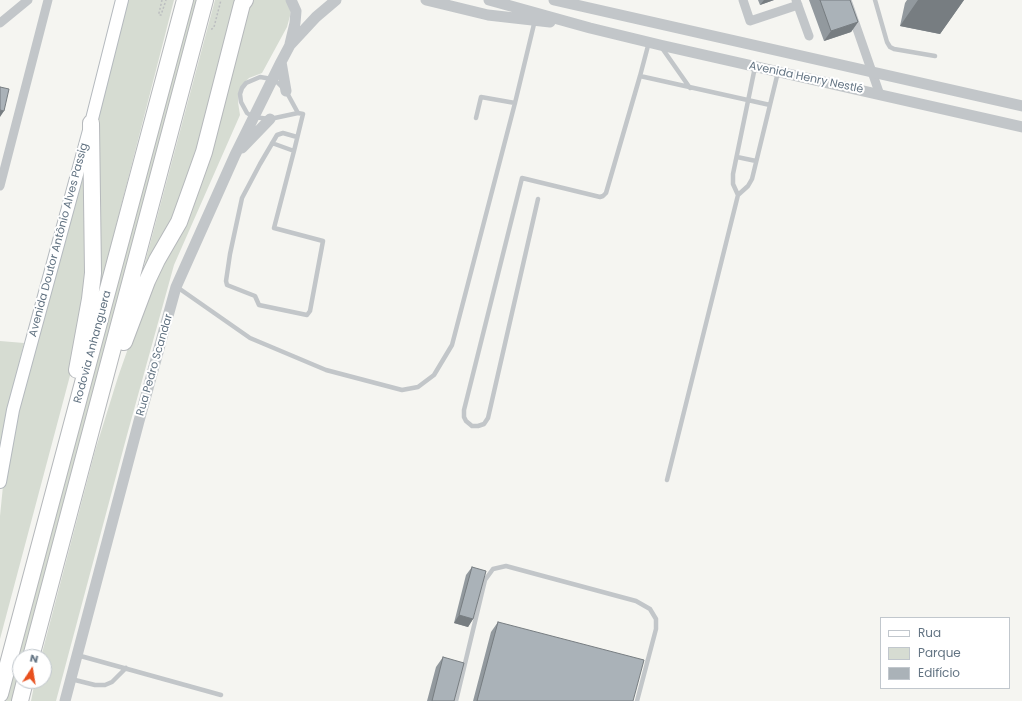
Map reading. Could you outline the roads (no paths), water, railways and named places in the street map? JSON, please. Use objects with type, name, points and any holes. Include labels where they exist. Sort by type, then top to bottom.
[{"type":"highway","name":"Rodovia Anhanguera","points":[[0,694],[185,0]]},
{"type":"highway","name":"Rodovia Anhanguera","points":[[33,649],[205,0]]},
{"type":"highway","points":[[85,453],[147,281],[157,260],[179,222],[194,183],[204,152],[242,4],[245,0]]},
{"type":"highway","points":[[60,465],[90,299],[93,273],[91,123]]},
{"type":"highway","points":[[20,701],[23,689]]},
{"type":"main road","name":"Avenida Doutor Antônio Alves Passig","points":[[0,482],[13,410],[91,123],[122,0]]},
{"type":"street","points":[[0,23],[28,0]]},
{"type":"street","points":[[0,186],[48,0]]},
{"type":"street","name":"Rua Pedro Scandar","points":[[290,45],[296,11],[291,0]]},
{"type":"street","name":"Rua Pedro Scandar","points":[[65,701],[176,287],[235,155],[290,45],[316,17],[336,0]]},
{"type":"street","name":"Avenida Henry Nestlé","points":[[426,0],[488,15],[590,28]]},
{"type":"street","name":"Avenida Henry Nestlé","points":[[554,0],[873,71],[1022,106]]},
{"type":"street","name":"Avenida Henry Nestlé","points":[[583,0],[653,22]]},
{"type":"street","points":[[742,0],[750,21],[797,2],[809,36]]},
{"type":"street","points":[[847,0],[880,94]]},
{"type":"street","name":"Avenida Henry Nestlé","points":[[492,1],[654,44],[1022,127]]},
{"type":"street","points":[[281,62],[286,91]]},
{"type":"street","points":[[235,155],[270,119]]},
{"type":"lane","points":[[875,0],[887,42],[890,46],[894,49],[935,56]]},
{"type":"lane","points":[[176,287],[250,338],[275,350],[326,370],[402,390],[418,387],[434,375],[452,345],[516,103],[535,20]]},
{"type":"lane","points":[[538,199],[488,418],[484,424],[472,426],[464,417],[464,410],[522,178],[603,196],[608,189],[640,76],[654,44],[690,88]]},
{"type":"lane","points":[[738,195],[733,184],[755,67]]},
{"type":"lane","points":[[667,480],[738,195],[748,186],[752,179],[778,72]]},
{"type":"lane","points":[[640,76],[770,105]]},
{"type":"lane","points":[[297,136],[279,133],[242,198],[226,281],[227,285],[255,296],[259,305],[307,315],[310,312],[323,241],[274,228],[294,151],[302,114],[298,113],[286,91],[272,79],[260,77],[253,79],[246,83],[242,88],[240,94],[242,102],[247,113],[253,117],[270,119],[298,113]]},
{"type":"lane","points":[[476,118],[481,97],[516,103]]},
{"type":"lane","points":[[272,143],[294,151]]},
{"type":"lane","points":[[737,157],[756,162]]},
{"type":"lane","points":[[456,701],[486,580],[493,569],[506,566],[636,601],[650,609],[656,619],[656,629],[637,701]]},
{"type":"lane","points":[[77,655],[221,695]]},
{"type":"lane","points":[[71,679],[95,685],[105,685],[112,682],[126,668]]}]
